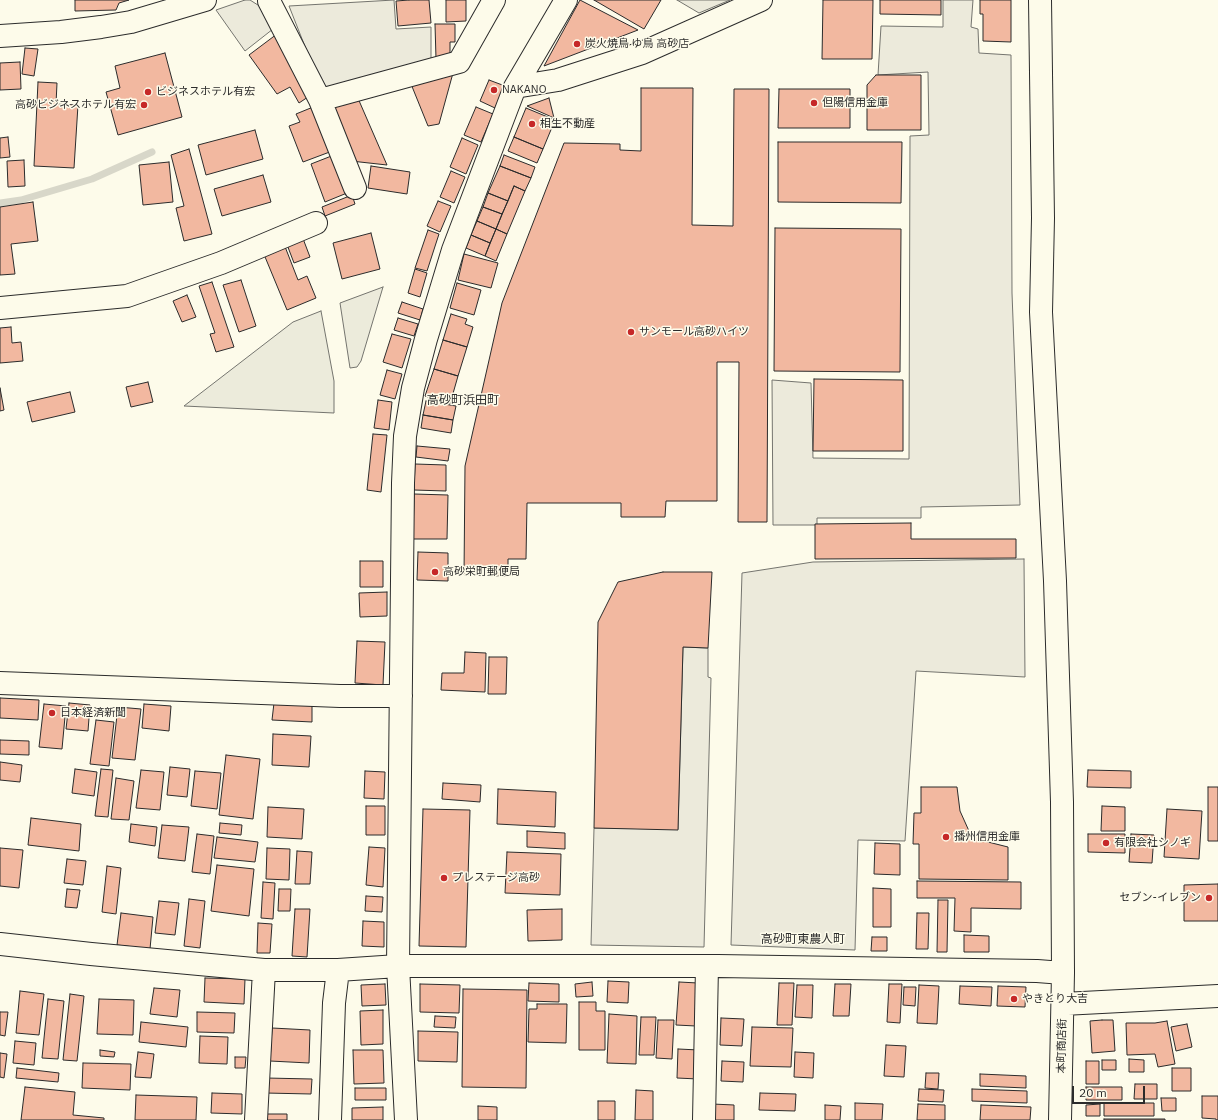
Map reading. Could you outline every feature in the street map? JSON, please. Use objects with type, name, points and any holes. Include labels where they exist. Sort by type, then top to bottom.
[{"type":"street","points":[[273,0],[320,100],[355,188]]},
{"type":"street","points":[[320,100],[459,62],[494,0]]},
{"type":"street","points":[[406,1120],[398,966],[403,483],[405,436],[412,395],[426,339],[453,250],[515,87],[566,0]]},
{"type":"street","points":[[515,87],[558,80],[642,53],[761,0]]},
{"type":"street","name":"本町商店街","points":[[1040,0],[1043,210],[1041,312],[1056,581],[1060,711],[1063,973],[1060,1120]]},
{"type":"street","points":[[0,36],[101,28],[131,22],[196,1]]},
{"type":"street","points":[[0,308],[127,296],[221,263],[316,223]]},
{"type":"street","points":[[0,683],[340,696],[401,696]]},
{"type":"street","points":[[0,944],[264,970],[338,970],[398,966],[707,966],[1037,971],[1063,973]]},
{"type":"street","points":[[704,1120],[707,966]]},
{"type":"street","points":[[256,1120],[264,970]]},
{"type":"street","points":[[330,1120],[334,1003],[338,970]]},
{"type":"street","points":[[1063,1004],[1218,996]]},
{"type":"shaded area","points":[[245,0],[250,0],[261,7],[273,29],[245,51],[216,10]]},
{"type":"shaded area","points":[[394,0],[396,29],[431,27],[431,64],[323,92],[289,6]]},
{"type":"shaded area","points":[[677,0],[730,0],[699,13]]},
{"type":"shaded area","points":[[943,0],[973,0],[971,27],[978,29],[979,53],[1011,55],[1012,293],[1020,505],[921,507],[921,518],[817,518],[817,525],[773,525],[772,380],[811,383],[813,458],[909,459],[910,136],[929,135],[928,72],[878,75],[881,26],[943,27]]},
{"type":"shaded area","points":[[383,287],[361,361],[357,367],[350,368],[340,303]]},
{"type":"shaded area","points":[[321,311],[334,381],[334,413],[184,406],[293,322]]},
{"type":"shaded area","points":[[1024,559],[1025,677],[916,671],[905,841],[858,840],[855,950],[731,945],[742,573],[813,562]]},
{"type":"shaded area","points":[[683,647],[708,648],[708,677],[711,678],[704,947],[591,945],[594,828],[678,829]]},
{"type":"building","points":[[75,0],[129,0],[119,3],[116,10],[75,11]]},
{"type":"building","points":[[429,0],[431,23],[398,26],[396,1]]},
{"type":"building","points":[[446,0],[466,0],[466,21],[446,22]]},
{"type":"building","points":[[580,0],[638,30],[544,66]]},
{"type":"building","points":[[594,0],[661,0],[644,29]]},
{"type":"building","points":[[823,0],[873,0],[872,59],[822,59]]},
{"type":"building","points":[[880,0],[941,0],[941,15],[880,14]]},
{"type":"building","points":[[980,0],[1011,0],[1011,42],[983,41],[983,14],[980,14]]},
{"type":"building","points":[[435,24],[455,24],[455,42],[450,42],[450,59],[436,59]]},
{"type":"building","points":[[277,34],[308,97],[299,103],[290,87],[277,94],[249,55]]},
{"type":"building","points":[[25,48],[38,49],[34,76],[22,74]]},
{"type":"building","name":"高砂ビジネスホテル有宏","points":[[165,53],[182,117],[118,135],[106,92],[120,88],[115,66]]},
{"type":"building","points":[[20,62],[21,89],[0,90],[0,63]]},
{"type":"building","points":[[453,73],[439,124],[428,126],[411,84]]},
{"type":"building","points":[[876,75],[921,75],[921,130],[867,130],[867,85]]},
{"type":"building","points":[[489,80],[505,86],[495,108],[480,101]]},
{"type":"building","points":[[38,82],[57,83],[56,104],[78,105],[74,168],[34,166]]},
{"type":"building","name":"サンモール高砂ハイツ","points":[[641,88],[693,88],[692,225],[733,226],[734,89],[769,89],[767,522],[738,522],[739,362],[717,362],[717,501],[666,501],[665,517],[621,517],[621,503],[527,503],[526,559],[508,559],[508,576],[464,575],[465,466],[502,303],[564,143],[620,144],[620,150],[641,151]]},
{"type":"building","points":[[779,89],[850,89],[850,128],[778,128]]},
{"type":"building","points":[[357,96],[387,165],[351,161],[328,109]]},
{"type":"building","points":[[549,98],[554,118],[527,106]]},
{"type":"building","points":[[318,105],[335,150],[303,162],[289,126],[300,122],[296,114]]},
{"type":"building","points":[[476,107],[493,114],[481,142],[464,135]]},
{"type":"building","points":[[526,108],[555,120],[543,149],[514,137]]},
{"type":"building","points":[[255,130],[263,159],[206,175],[198,145]]},
{"type":"building","points":[[8,137],[10,157],[0,158],[0,138]]},
{"type":"building","points":[[514,137],[543,149],[537,163],[508,151]]},
{"type":"building","points":[[462,138],[478,145],[466,174],[450,167]]},
{"type":"building","points":[[778,142],[902,142],[901,203],[778,202]]},
{"type":"building","points":[[189,149],[212,234],[184,241],[176,208],[184,206],[171,155]]},
{"type":"building","points":[[334,155],[347,193],[325,202],[311,164]]},
{"type":"building","points":[[504,155],[535,167],[531,178],[500,166]]},
{"type":"building","points":[[24,160],[25,186],[8,187],[7,161]]},
{"type":"building","points":[[169,162],[173,202],[143,205],[139,165]]},
{"type":"building","points":[[371,166],[410,172],[407,194],[368,188]]},
{"type":"building","points":[[500,166],[531,178],[525,191],[514,186],[508,201],[488,193]]},
{"type":"building","points":[[451,171],[465,177],[454,203],[440,197]]},
{"type":"building","points":[[263,175],[271,202],[222,216],[214,189]]},
{"type":"building","points":[[514,186],[525,191],[507,234],[496,229]]},
{"type":"building","points":[[488,193],[508,201],[502,214],[483,207]]},
{"type":"building","points":[[352,195],[355,204],[325,216],[322,207]]},
{"type":"building","points":[[438,201],[451,206],[440,232],[427,226]]},
{"type":"building","points":[[33,202],[38,241],[11,244],[15,274],[0,275],[0,207]]},
{"type":"building","points":[[483,207],[502,214],[496,229],[477,221]]},
{"type":"building","points":[[477,221],[496,229],[490,243],[471,235]]},
{"type":"building","points":[[775,228],[901,229],[900,372],[774,371]]},
{"type":"building","points":[[496,229],[507,234],[496,261],[485,256]]},
{"type":"building","points":[[428,230],[439,234],[427,271],[415,268]]},
{"type":"building","points":[[371,233],[380,269],[342,279],[333,243]]},
{"type":"building","points":[[471,235],[490,243],[485,256],[466,248]]},
{"type":"building","points":[[302,236],[310,257],[294,263],[286,242]]},
{"type":"building","points":[[284,244],[298,280],[307,276],[316,298],[287,310],[263,252]]},
{"type":"building","points":[[464,254],[498,263],[491,288],[458,280]]},
{"type":"building","points":[[415,269],[427,273],[420,297],[408,293]]},
{"type":"building","points":[[241,280],[256,326],[239,332],[223,285]]},
{"type":"building","points":[[212,282],[234,347],[216,352],[210,334],[215,333],[199,286]]},
{"type":"building","points":[[457,283],[481,290],[474,315],[450,308]]},
{"type":"building","points":[[187,295],[196,317],[182,322],[173,301]]},
{"type":"building","points":[[402,302],[423,309],[420,320],[398,313]]},
{"type":"building","points":[[451,314],[467,319],[465,324],[473,327],[467,347],[443,340]]},
{"type":"building","points":[[398,318],[418,324],[414,336],[394,330]]},
{"type":"building","points":[[11,327],[12,343],[21,342],[23,361],[0,363],[0,328]]},
{"type":"building","points":[[392,334],[411,339],[402,368],[383,362]]},
{"type":"building","points":[[443,340],[467,347],[458,376],[434,369]]},
{"type":"building","points":[[434,369],[458,376],[450,404],[425,396]]},
{"type":"building","points":[[387,370],[402,374],[395,399],[380,395]]},
{"type":"building","points":[[814,379],[903,380],[903,451],[813,451]]},
{"type":"building","points":[[148,382],[153,402],[131,407],[126,387]]},
{"type":"building","points":[[0,388],[4,410],[0,411]]},
{"type":"building","points":[[70,392],[75,412],[32,422],[27,402]]},
{"type":"building","points":[[378,400],[392,402],[389,430],[374,428]]},
{"type":"building","points":[[426,401],[456,406],[453,420],[423,415]]},
{"type":"building","points":[[423,415],[453,420],[451,433],[421,428]]},
{"type":"building","points":[[373,434],[387,435],[381,492],[367,490]]},
{"type":"building","points":[[417,446],[450,449],[448,461],[416,457]]},
{"type":"building","points":[[415,464],[446,465],[446,491],[414,490]]},
{"type":"building","points":[[414,494],[448,495],[447,539],[413,539]]},
{"type":"building","points":[[911,523],[911,539],[1016,539],[1016,558],[815,559],[815,524]]},
{"type":"building","points":[[418,552],[448,553],[448,581],[417,580]]},
{"type":"building","points":[[360,561],[383,561],[383,587],[360,587]]},
{"type":"building","points":[[663,572],[712,572],[708,648],[683,647],[678,830],[594,828],[598,622],[618,582]]},
{"type":"building","points":[[387,592],[387,616],[360,617],[359,593]]},
{"type":"building","points":[[357,641],[385,642],[383,685],[355,683]]},
{"type":"building","points":[[465,652],[486,653],[485,692],[441,690],[442,673],[464,673]]},
{"type":"building","points":[[489,657],[507,657],[506,694],[488,694]]},
{"type":"building","points":[[0,698],[39,700],[38,720],[0,718]]},
{"type":"building","points":[[69,703],[90,705],[88,731],[66,729]]},
{"type":"building","points":[[274,703],[312,705],[312,722],[272,720]]},
{"type":"building","points":[[44,704],[66,706],[62,749],[39,747]]},
{"type":"building","points":[[144,704],[171,706],[169,731],[142,728]]},
{"type":"building","points":[[118,707],[141,709],[135,760],[112,758]]},
{"type":"building","points":[[96,720],[114,722],[109,766],[90,764]]},
{"type":"building","points":[[273,734],[311,736],[309,767],[272,765]]},
{"type":"building","points":[[0,740],[29,741],[29,755],[0,754]]},
{"type":"building","points":[[226,755],[260,759],[253,819],[219,815]]},
{"type":"building","points":[[0,762],[22,765],[20,782],[0,780]]},
{"type":"building","points":[[170,767],[190,769],[187,797],[167,795]]},
{"type":"building","points":[[75,769],[97,772],[94,796],[72,793]]},
{"type":"building","points":[[101,769],[113,770],[108,817],[95,816]]},
{"type":"building","points":[[141,770],[164,772],[160,810],[136,808]]},
{"type":"building","points":[[1088,770],[1131,771],[1131,788],[1087,787]]},
{"type":"building","points":[[195,771],[221,773],[217,809],[191,806]]},
{"type":"building","points":[[365,771],[385,772],[384,799],[364,798]]},
{"type":"building","points":[[116,778],[134,781],[129,820],[111,819]]},
{"type":"building","points":[[443,783],[481,785],[480,802],[442,799]]},
{"type":"building","name":"播州信用金庫","points":[[921,787],[957,787],[960,811],[969,831],[988,842],[1008,847],[1008,880],[919,879],[919,844],[913,844],[914,813],[921,813]]},
{"type":"building","points":[[1208,787],[1218,787],[1218,841],[1208,841]]},
{"type":"building","points":[[498,789],[556,792],[555,827],[497,824]]},
{"type":"building","points":[[366,806],[385,806],[385,835],[366,835]]},
{"type":"building","points":[[1102,806],[1125,807],[1125,831],[1101,831]]},
{"type":"building","points":[[268,807],[304,809],[302,839],[267,837]]},
{"type":"building","name":"プレステージ高砂","points":[[423,809],[470,810],[466,947],[419,946]]},
{"type":"building","points":[[1167,809],[1202,811],[1199,859],[1164,857]]},
{"type":"building","points":[[31,818],[81,824],[79,851],[28,845]]},
{"type":"building","points":[[220,823],[242,825],[241,835],[219,833]]},
{"type":"building","points":[[131,824],[157,827],[155,846],[129,842]]},
{"type":"building","points":[[162,825],[189,827],[185,861],[158,858]]},
{"type":"building","points":[[527,831],[565,833],[565,849],[527,847]]},
{"type":"building","points":[[197,834],[214,836],[210,874],[192,872]]},
{"type":"building","name":"有限会社シノギ","points":[[1088,834],[1125,834],[1125,853],[1088,852]]},
{"type":"building","points":[[1131,834],[1154,835],[1152,863],[1129,862]]},
{"type":"building","points":[[217,837],[258,842],[255,862],[214,858]]},
{"type":"building","points":[[875,843],[900,844],[900,875],[874,874]]},
{"type":"building","points":[[369,847],[385,848],[383,887],[366,885]]},
{"type":"building","points":[[0,848],[23,850],[19,888],[0,886]]},
{"type":"building","points":[[267,848],[290,849],[289,880],[266,879]]},
{"type":"building","points":[[297,851],[312,852],[310,884],[295,884]]},
{"type":"building","points":[[507,852],[561,854],[560,895],[505,893]]},
{"type":"building","points":[[67,859],[86,861],[83,885],[64,883]]},
{"type":"building","points":[[217,865],[254,869],[249,916],[211,911]]},
{"type":"building","points":[[107,866],[121,868],[116,914],[102,912]]},
{"type":"building","points":[[917,881],[1021,882],[1021,909],[971,908],[971,932],[954,931],[955,898],[917,898]]},
{"type":"building","points":[[263,882],[275,883],[273,919],[261,918]]},
{"type":"building","points":[[1218,884],[1218,921],[1184,921],[1184,885]]},
{"type":"building","points":[[873,888],[891,889],[891,927],[873,927]]},
{"type":"building","points":[[67,889],[80,890],[77,908],[65,907]]},
{"type":"building","points":[[279,889],[291,889],[290,911],[278,911]]},
{"type":"building","points":[[366,896],[383,897],[382,912],[365,911]]},
{"type":"building","points":[[189,899],[205,901],[200,948],[184,946]]},
{"type":"building","points":[[938,900],[948,900],[947,952],[937,952]]},
{"type":"building","points":[[159,901],[179,903],[175,935],[155,933]]},
{"type":"building","points":[[295,909],[310,909],[307,957],[292,956]]},
{"type":"building","points":[[562,909],[562,940],[528,941],[527,910]]},
{"type":"building","points":[[121,913],[153,917],[150,949],[117,945]]},
{"type":"building","points":[[917,913],[929,913],[928,949],[916,949]]},
{"type":"building","points":[[363,921],[384,922],[384,947],[362,946]]},
{"type":"building","points":[[258,923],[272,924],[270,953],[257,953]]},
{"type":"building","points":[[964,935],[989,936],[989,952],[964,952]]},
{"type":"building","points":[[872,937],[887,937],[887,951],[871,951]]},
{"type":"building","points":[[205,978],[245,979],[244,1004],[204,1002]]},
{"type":"building","points":[[608,981],[629,982],[628,1003],[607,1002]]},
{"type":"building","points":[[592,982],[593,996],[576,997],[575,984]]},
{"type":"building","points":[[679,982],[698,983],[696,1026],[676,1025]]},
{"type":"building","points":[[529,983],[559,984],[559,1002],[528,1001]]},
{"type":"building","points":[[779,983],[794,983],[792,1025],[777,1025]]},
{"type":"building","points":[[385,984],[386,1005],[362,1006],[361,985]]},
{"type":"building","points":[[420,984],[460,985],[459,1013],[420,1012]]},
{"type":"building","points":[[835,984],[851,984],[849,1016],[833,1016]]},
{"type":"building","points":[[889,984],[902,984],[900,1023],[887,1022]]},
{"type":"building","points":[[797,985],[813,985],[812,1018],[795,1017]]},
{"type":"building","points":[[919,985],[939,986],[937,1024],[917,1023]]},
{"type":"building","points":[[960,986],[992,987],[991,1006],[959,1004]]},
{"type":"building","points":[[998,986],[1026,987],[1025,1007],[997,1006]]},
{"type":"building","points":[[904,987],[916,987],[915,1006],[903,1005]]},
{"type":"building","points":[[154,988],[180,990],[177,1017],[150,1014]]},
{"type":"building","points":[[463,989],[527,990],[526,1088],[462,1087]]},
{"type":"building","points":[[20,991],[44,994],[39,1035],[16,1033]]},
{"type":"building","points":[[70,994],[84,996],[77,1061],[63,1060]]},
{"type":"building","points":[[48,999],[64,1001],[58,1059],[42,1058]]},
{"type":"building","points":[[99,999],[134,1000],[133,1035],[97,1034]]},
{"type":"building","points":[[579,1002],[596,1002],[596,1011],[605,1011],[605,1050],[579,1050]]},
{"type":"building","points":[[537,1004],[567,1004],[566,1043],[528,1042],[529,1009],[537,1009]]},
{"type":"building","points":[[383,1010],[383,1044],[361,1045],[360,1011]]},
{"type":"building","points":[[0,1012],[8,1012],[5,1036],[0,1035]]},
{"type":"building","points":[[197,1012],[235,1013],[234,1033],[197,1032]]},
{"type":"building","points":[[609,1014],[637,1016],[636,1064],[607,1063]]},
{"type":"building","points":[[435,1016],[456,1017],[455,1028],[434,1027]]},
{"type":"building","points":[[641,1017],[656,1017],[654,1055],[639,1055]]},
{"type":"building","points":[[721,1018],[744,1019],[742,1046],[720,1045]]},
{"type":"building","points":[[658,1020],[674,1020],[672,1059],[656,1058]]},
{"type":"building","points":[[1113,1020],[1115,1051],[1092,1053],[1090,1021]]},
{"type":"building","points":[[1167,1021],[1175,1064],[1158,1067],[1155,1054],[1127,1055],[1126,1023],[1155,1023]]},
{"type":"building","points":[[141,1022],[188,1027],[186,1047],[139,1042]]},
{"type":"building","points":[[1187,1024],[1192,1047],[1176,1051],[1171,1027]]},
{"type":"building","points":[[752,1027],[793,1028],[791,1067],[750,1066]]},
{"type":"building","points":[[272,1028],[310,1030],[309,1063],[270,1061]]},
{"type":"building","points":[[418,1031],[458,1032],[457,1062],[418,1061]]},
{"type":"building","points":[[200,1036],[228,1037],[227,1064],[199,1063]]},
{"type":"building","points":[[15,1041],[36,1043],[34,1065],[13,1063]]},
{"type":"building","points":[[886,1045],[906,1046],[904,1077],[884,1076]]},
{"type":"building","points":[[678,1049],[699,1050],[698,1079],[677,1078]]},
{"type":"building","points":[[100,1050],[115,1052],[114,1057],[100,1056]]},
{"type":"building","points":[[353,1050],[383,1050],[384,1083],[354,1084]]},
{"type":"building","points":[[138,1052],[154,1054],[151,1078],[135,1077]]},
{"type":"building","points":[[795,1052],[814,1053],[813,1078],[794,1077]]},
{"type":"building","points":[[0,1053],[7,1054],[4,1078],[0,1077]]},
{"type":"building","points":[[235,1057],[246,1057],[245,1068],[235,1068]]},
{"type":"building","points":[[1129,1059],[1144,1060],[1144,1072],[1129,1072]]},
{"type":"building","points":[[1102,1060],[1116,1060],[1116,1070],[1102,1070]]},
{"type":"building","points":[[722,1061],[744,1062],[743,1082],[721,1081]]},
{"type":"building","points":[[1086,1061],[1099,1061],[1099,1084],[1086,1084]]},
{"type":"building","points":[[83,1063],[131,1064],[130,1090],[82,1088]]},
{"type":"building","points":[[17,1068],[59,1073],[58,1082],[16,1078]]},
{"type":"building","points":[[1172,1068],[1191,1068],[1191,1091],[1172,1091]]},
{"type":"building","points":[[926,1073],[939,1073],[938,1089],[925,1088]]},
{"type":"building","points":[[980,1074],[1026,1076],[1026,1088],[980,1086]]},
{"type":"building","points":[[266,1078],[312,1079],[311,1094],[265,1093]]},
{"type":"building","points":[[1135,1084],[1157,1084],[1157,1099],[1134,1099]]},
{"type":"building","points":[[25,1087],[75,1092],[73,1115],[104,1118],[104,1120],[21,1120]]},
{"type":"building","points":[[1086,1087],[1122,1087],[1122,1100],[1086,1100]]},
{"type":"building","points":[[355,1088],[386,1088],[386,1100],[355,1100]]},
{"type":"building","points":[[919,1089],[944,1090],[943,1102],[918,1101]]},
{"type":"building","points":[[972,1089],[1027,1091],[1027,1103],[972,1101]]},
{"type":"building","points":[[636,1090],[653,1091],[653,1120],[635,1120]]},
{"type":"building","points":[[212,1093],[242,1094],[242,1114],[211,1113]]},
{"type":"building","points":[[760,1093],[796,1094],[795,1111],[759,1110]]},
{"type":"building","points":[[136,1095],[197,1097],[196,1120],[135,1120]]},
{"type":"building","points":[[1202,1096],[1218,1096],[1218,1120],[1202,1118]]},
{"type":"building","points":[[1161,1098],[1176,1098],[1176,1111],[1162,1111]]},
{"type":"building","points":[[598,1101],[615,1101],[615,1120],[598,1120]]},
{"type":"building","points":[[855,1103],[883,1104],[882,1120],[855,1120]]},
{"type":"building","points":[[1104,1103],[1154,1103],[1154,1116],[1104,1116]]},
{"type":"building","points":[[712,1104],[734,1105],[734,1120],[712,1120]]},
{"type":"building","points":[[918,1104],[945,1105],[945,1120],[917,1120]]},
{"type":"building","points":[[1100,1104],[1100,1116],[1086,1116],[1086,1105]]},
{"type":"building","points":[[825,1105],[841,1106],[840,1120],[825,1120]]},
{"type":"building","points":[[981,1105],[1031,1107],[1030,1120],[980,1120]]},
{"type":"building","points":[[478,1106],[497,1107],[497,1120],[478,1120]]},
{"type":"building","points":[[383,1107],[383,1120],[352,1120],[352,1108]]},
{"type":"building","points":[[266,1114],[287,1114],[287,1120],[266,1120]]},
{"type":"building","points":[[1165,1119],[1165,1120],[1104,1120]]},
{"type":"waterway","points":[[0,203],[21,200],[92,179],[152,152]]},
{"type":"place","name":"炭火焼鳥 ゆ鳥 高砂店","points":[[577,44]]},
{"type":"place","name":"NAKANO","points":[[494,90]]},
{"type":"place","name":"ビジネスホテル有宏","points":[[148,92]]},
{"type":"place","name":"但陽信用金庫","points":[[814,103]]},
{"type":"place","name":"高砂ビジネスホテル有宏","points":[[144,105]]},
{"type":"place","name":"相生不動産","points":[[532,124]]},
{"type":"place","name":"サンモール高砂ハイツ","points":[[631,332]]},
{"type":"place","name":"高砂栄町郵便局","points":[[435,572]]},
{"type":"place","name":"日本経済新聞","points":[[52,713]]},
{"type":"place","name":"播州信用金庫","points":[[946,837]]},
{"type":"place","name":"有限会社シノギ","points":[[1106,843]]},
{"type":"place","name":"プレステージ高砂","points":[[444,878]]},
{"type":"place","name":"セブン-イレブン","points":[[1209,898]]},
{"type":"place","name":"やきとり大吉","points":[[1014,999]]},
{"type":"district","name":"高砂町浜田町","points":[[463,401]]},
{"type":"district","name":"高砂町東農人町","points":[[803,940]]}]
